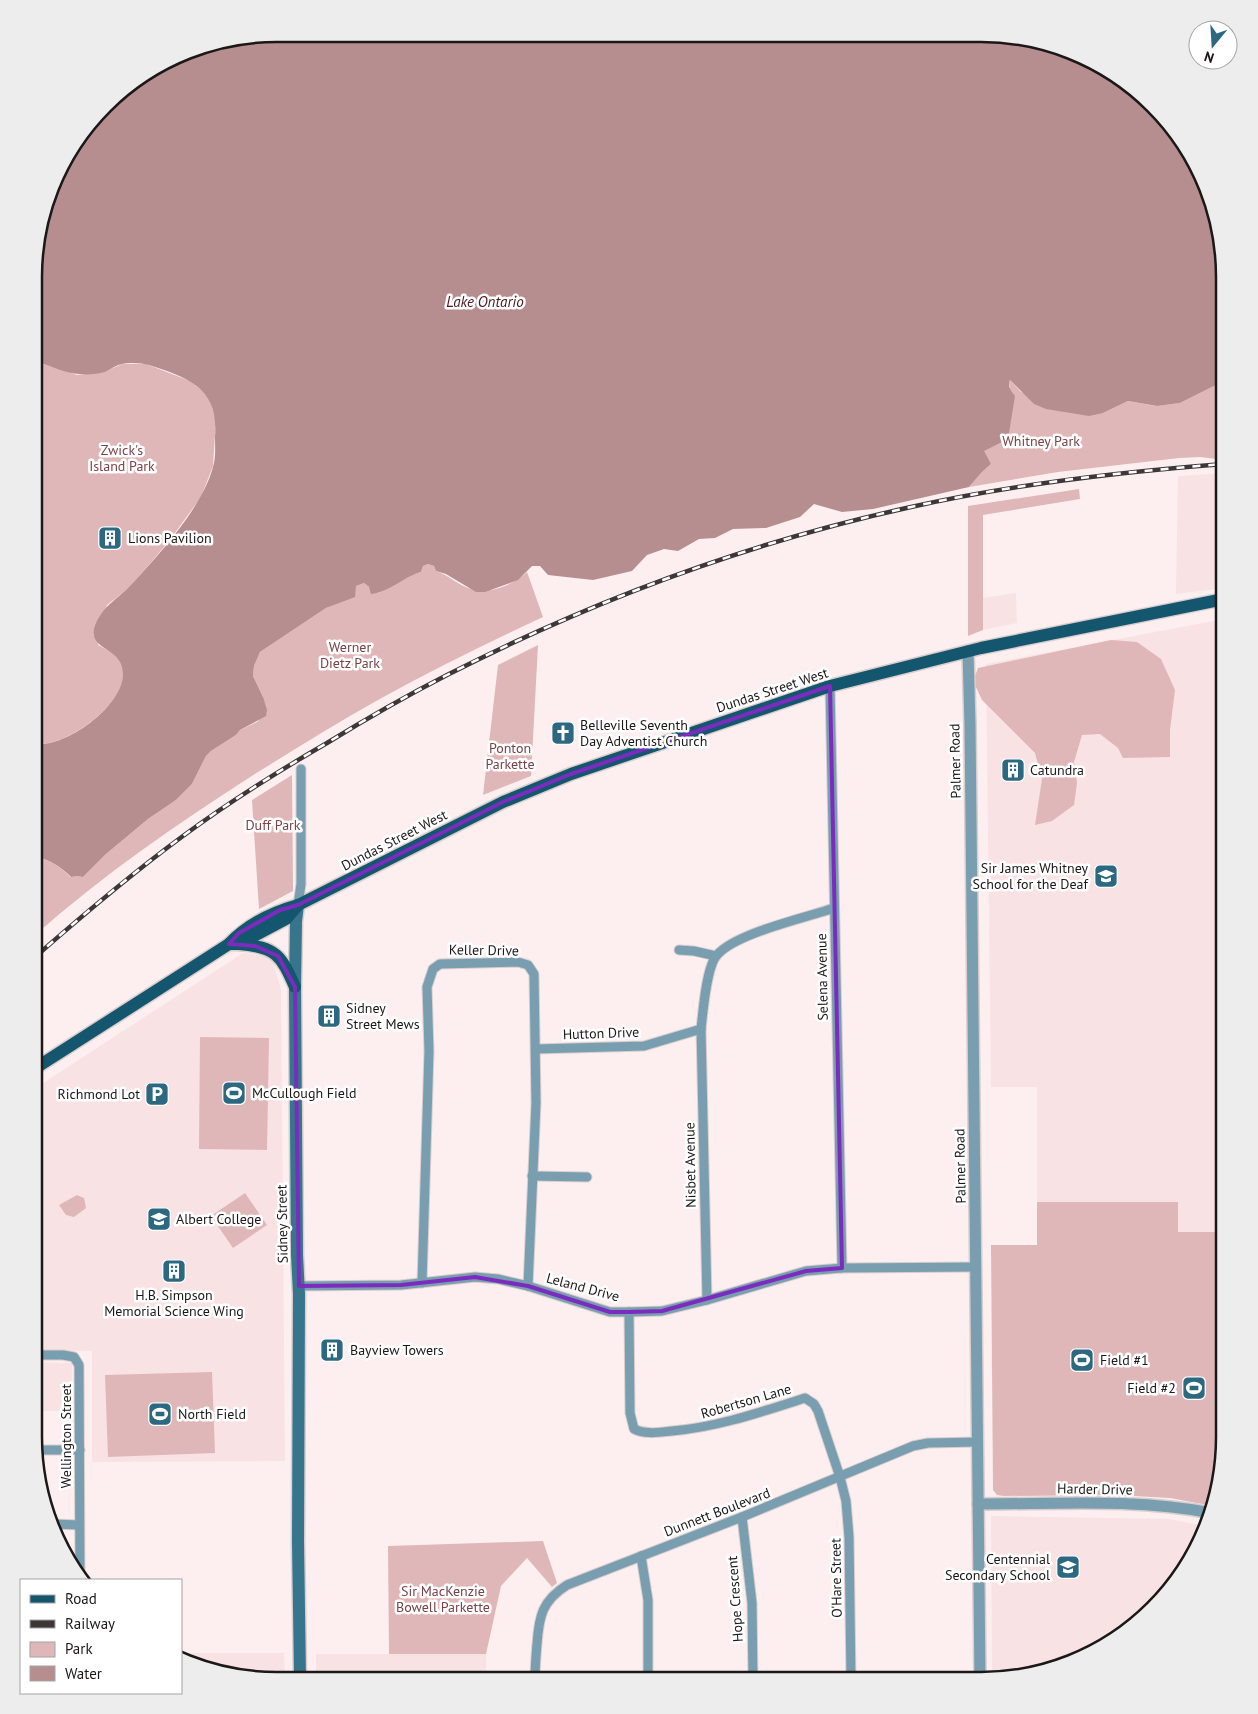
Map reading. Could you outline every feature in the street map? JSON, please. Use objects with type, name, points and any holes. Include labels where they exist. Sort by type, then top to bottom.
[{"type":"main road","name":"Dundas Street West","points":[[42,1064],[234,944],[286,918],[298,905],[503,802],[571,774],[830,686],[968,651],[1216,601]]},
{"type":"main road","name":"Sidney Street","points":[[298,905],[295,987],[297,1255],[299,1286],[298,1541],[300,1672]]},
{"type":"main road","points":[[234,944],[268,949],[278,956],[286,967],[295,987]]},
{"type":"street","name":"Palmer Road","points":[[968,651],[980,1672]]},
{"type":"street","name":"Selena Avenue","points":[[830,686],[842,1268]]},
{"type":"street","name":"Sidney Street","points":[[298,905],[302,884],[301,769]]},
{"type":"street","points":[[701,1030],[707,980],[716,956],[732,942],[834,908]]},
{"type":"street","points":[[679,950],[716,956]]},
{"type":"street","name":"Keller Drive","points":[[422,1283],[429,1051],[427,987],[433,969],[440,964],[518,962],[528,965],[534,974],[536,1103],[528,1286]]},
{"type":"street","name":"Hutton Drive","points":[[536,1049],[644,1046],[701,1030]]},
{"type":"street","name":"Nisbet Avenue","points":[[701,1030],[707,1300]]},
{"type":"street","points":[[532,1176],[587,1177]]},
{"type":"street","name":"Leland Drive","points":[[299,1286],[402,1286],[475,1277],[498,1279],[528,1286],[610,1312],[629,1312],[662,1310],[707,1300],[806,1271],[842,1268],[976,1267]]},
{"type":"street","name":"Robertson Lane","points":[[629,1312],[630,1413],[634,1429],[652,1433],[692,1429],[725,1423],[805,1398],[814,1404],[818,1411],[840,1477]]},
{"type":"street","name":"Wellington Street","points":[[42,1355],[74,1356],[80,1365],[80,1563]]},
{"type":"street","name":"Dunnett Boulevard","points":[[535,1672],[539,1619],[549,1600],[567,1585],[742,1517],[913,1446],[928,1443],[978,1442]]},
{"type":"street","points":[[43,1450],[80,1450]]},
{"type":"street","name":"O'Hare Street","points":[[840,1477],[846,1501],[849,1537],[851,1672]]},
{"type":"street","name":"Harder Drive","points":[[978,1504],[1132,1504],[1170,1506],[1203,1512]]},
{"type":"street","name":"Hope Crescent","points":[[742,1517],[752,1603],[753,1672]]},
{"type":"street","points":[[59,1524],[79,1525]]},
{"type":"street","points":[[641,1556],[648,1600],[648,1672]]},
{"type":"highlighted area","points":[[830,686],[842,1268],[806,1271],[662,1311],[610,1312],[528,1286],[475,1277],[401,1285],[299,1286],[295,987],[278,956],[255,946],[229,944],[239,933],[280,910],[298,905],[503,802],[571,774]]},
{"type":"shaded area","points":[[1216,474],[1216,589],[1176,594],[1178,476]]},
{"type":"shaded area","points":[[1016,593],[1017,623],[983,630],[983,598]]},
{"type":"shaded area","name":"Sir James Whitney School for the Deaf","points":[[1216,621],[1216,1232],[1178,1232],[1178,1202],[1037,1202],[1037,1087],[991,1087],[986,664]]},
{"type":"shaded area","name":"Albert College","points":[[243,953],[272,957],[281,990],[285,1461],[92,1462],[92,1351],[42,1350],[42,1084]]},
{"type":"shaded area","points":[[42,1362],[72,1363],[71,1411],[42,1411]]},
{"type":"shaded area","name":"Centennial Secondary School","points":[[991,1516],[1169,1519],[1199,1525],[1184,1554],[1167,1580],[1147,1603],[1124,1623],[1098,1640],[1071,1654],[1042,1664],[992,1671]]},
{"type":"shaded area","points":[[185,1653],[284,1653],[285,1672],[231,1667]]},
{"type":"shaded area","points":[[316,1654],[486,1654],[486,1672],[316,1672]]},
{"type":"green space","name":"Zwick's Island Park","points":[[42,363],[77,375],[104,372],[122,364],[146,364],[190,381],[208,395],[216,420],[213,466],[201,497],[169,541],[130,587],[107,605],[98,645],[115,655],[122,664],[123,678],[118,692],[95,719],[80,730],[48,743],[42,743]]},
{"type":"green space","name":"Whitney Park","points":[[1010,380],[1021,392],[1103,413],[1128,401],[1156,406],[1180,403],[1216,385],[1216,459],[1200,457],[1179,458],[1058,472],[969,487],[991,464],[983,452],[1010,389]]},
{"type":"green space","points":[[1079,489],[1080,499],[983,515],[983,630],[968,636],[968,506]]},
{"type":"green space","name":"Werner Dietz Park","points":[[428,564],[434,566],[436,571],[468,588],[476,590],[499,588],[527,572],[543,617],[398,689],[258,772],[143,849],[42,929],[42,858],[54,864],[70,877],[83,877],[106,854],[148,819],[176,800],[192,784],[206,756],[211,751],[236,735],[240,730],[261,718],[263,697],[253,676],[254,666],[260,652],[326,608],[340,602],[356,586],[364,583],[376,593],[381,592],[421,572],[423,566]]},
{"type":"green space","points":[[1111,640],[1137,642],[1161,659],[1175,690],[1170,730],[1170,757],[1123,758],[1118,748],[1100,734],[1082,735],[1074,762],[1077,783],[1074,805],[1052,821],[1035,825],[1042,779],[1035,753],[982,700],[973,681],[978,668]]},
{"type":"green space","name":"Ponton Parkette","points":[[538,645],[531,776],[483,795],[498,665]]},
{"type":"green space","name":"Duff Park","points":[[292,775],[293,891],[259,909],[252,800]]},
{"type":"green space","name":"McCullough Field","points":[[200,1037],[269,1038],[267,1150],[199,1149]]},
{"type":"green space","points":[[245,1193],[267,1225],[233,1248],[211,1216]]},
{"type":"green space","points":[[77,1195],[84,1198],[86,1208],[74,1217],[66,1215],[59,1205]]},
{"type":"green space","points":[[1037,1202],[1178,1202],[1178,1232],[1216,1232],[1216,1437],[1211,1483],[1206,1505],[1170,1498],[1115,1495],[1004,1496],[997,1495],[993,1490],[991,1245],[1037,1245]]},
{"type":"green space","name":"North Field","points":[[212,1372],[215,1453],[108,1457],[105,1375]]},
{"type":"green space","name":"Sir MacKenzie Bowell Parkette","points":[[543,1541],[557,1583],[552,1587],[527,1558],[501,1586],[486,1654],[389,1654],[388,1546]]},
{"type":"water","name":"Lake Ontario","points":[[981,42],[1042,50],[1071,60],[1111,82],[1147,111],[1167,134],[1184,160],[1198,187],[1208,216],[1215,262],[1216,385],[1180,403],[1157,406],[1128,401],[1103,413],[1089,416],[1046,409],[1034,404],[1010,380],[1009,386],[1015,396],[1008,439],[984,451],[991,464],[969,487],[873,509],[842,512],[814,504],[800,517],[766,528],[733,529],[715,538],[699,539],[678,551],[664,549],[647,555],[632,571],[593,580],[548,575],[540,566],[532,566],[518,580],[485,592],[476,592],[446,574],[436,571],[434,566],[428,564],[423,566],[421,572],[378,593],[371,594],[369,587],[364,583],[356,586],[355,597],[326,608],[260,652],[254,666],[253,676],[263,697],[267,710],[266,716],[240,730],[236,735],[211,751],[206,756],[192,784],[176,800],[148,819],[106,854],[83,877],[71,877],[54,864],[42,858],[42,743],[62,739],[76,732],[91,722],[114,699],[123,674],[121,665],[117,658],[95,639],[96,623],[108,606],[132,584],[167,544],[200,498],[208,483],[214,463],[215,420],[212,407],[206,396],[198,388],[177,375],[149,365],[125,363],[105,372],[92,374],[74,374],[42,363],[42,277],[50,216],[60,187],[74,160],[91,134],[111,111],[147,82],[187,60],[216,50],[262,43]]},
{"type":"railway","points":[[42,951],[164,850],[218,811],[272,776],[416,691],[503,648],[616,598],[674,576],[791,537],[911,507],[1028,485],[1216,465]]},
{"type":"place","name":"Lions Pavilion","points":[[110,538]]},
{"type":"place","name":"Belleville Seventh Day Adventist Church","points":[[563,733]]},
{"type":"place","name":"Catundra","points":[[1013,770]]},
{"type":"place","name":"Sir James Whitney School for the Deaf","points":[[1106,876]]},
{"type":"place","name":"Sidney Street Mews","points":[[329,1016]]},
{"type":"place","name":"McCullough Field","points":[[234,1093]]},
{"type":"place","name":"Richmond Lot","points":[[157,1094]]},
{"type":"place","name":"Albert College","points":[[159,1219]]},
{"type":"place","name":"H.B. Simpson Memorial Science Wing","points":[[174,1271]]},
{"type":"place","name":"Bayview Towers","points":[[332,1350]]},
{"type":"place","name":"Field #1","points":[[1082,1360]]},
{"type":"place","name":"Field #2","points":[[1194,1388]]},
{"type":"place","name":"North Field","points":[[160,1414]]},
{"type":"place","name":"Centennial Secondary School","points":[[1068,1567]]}]
